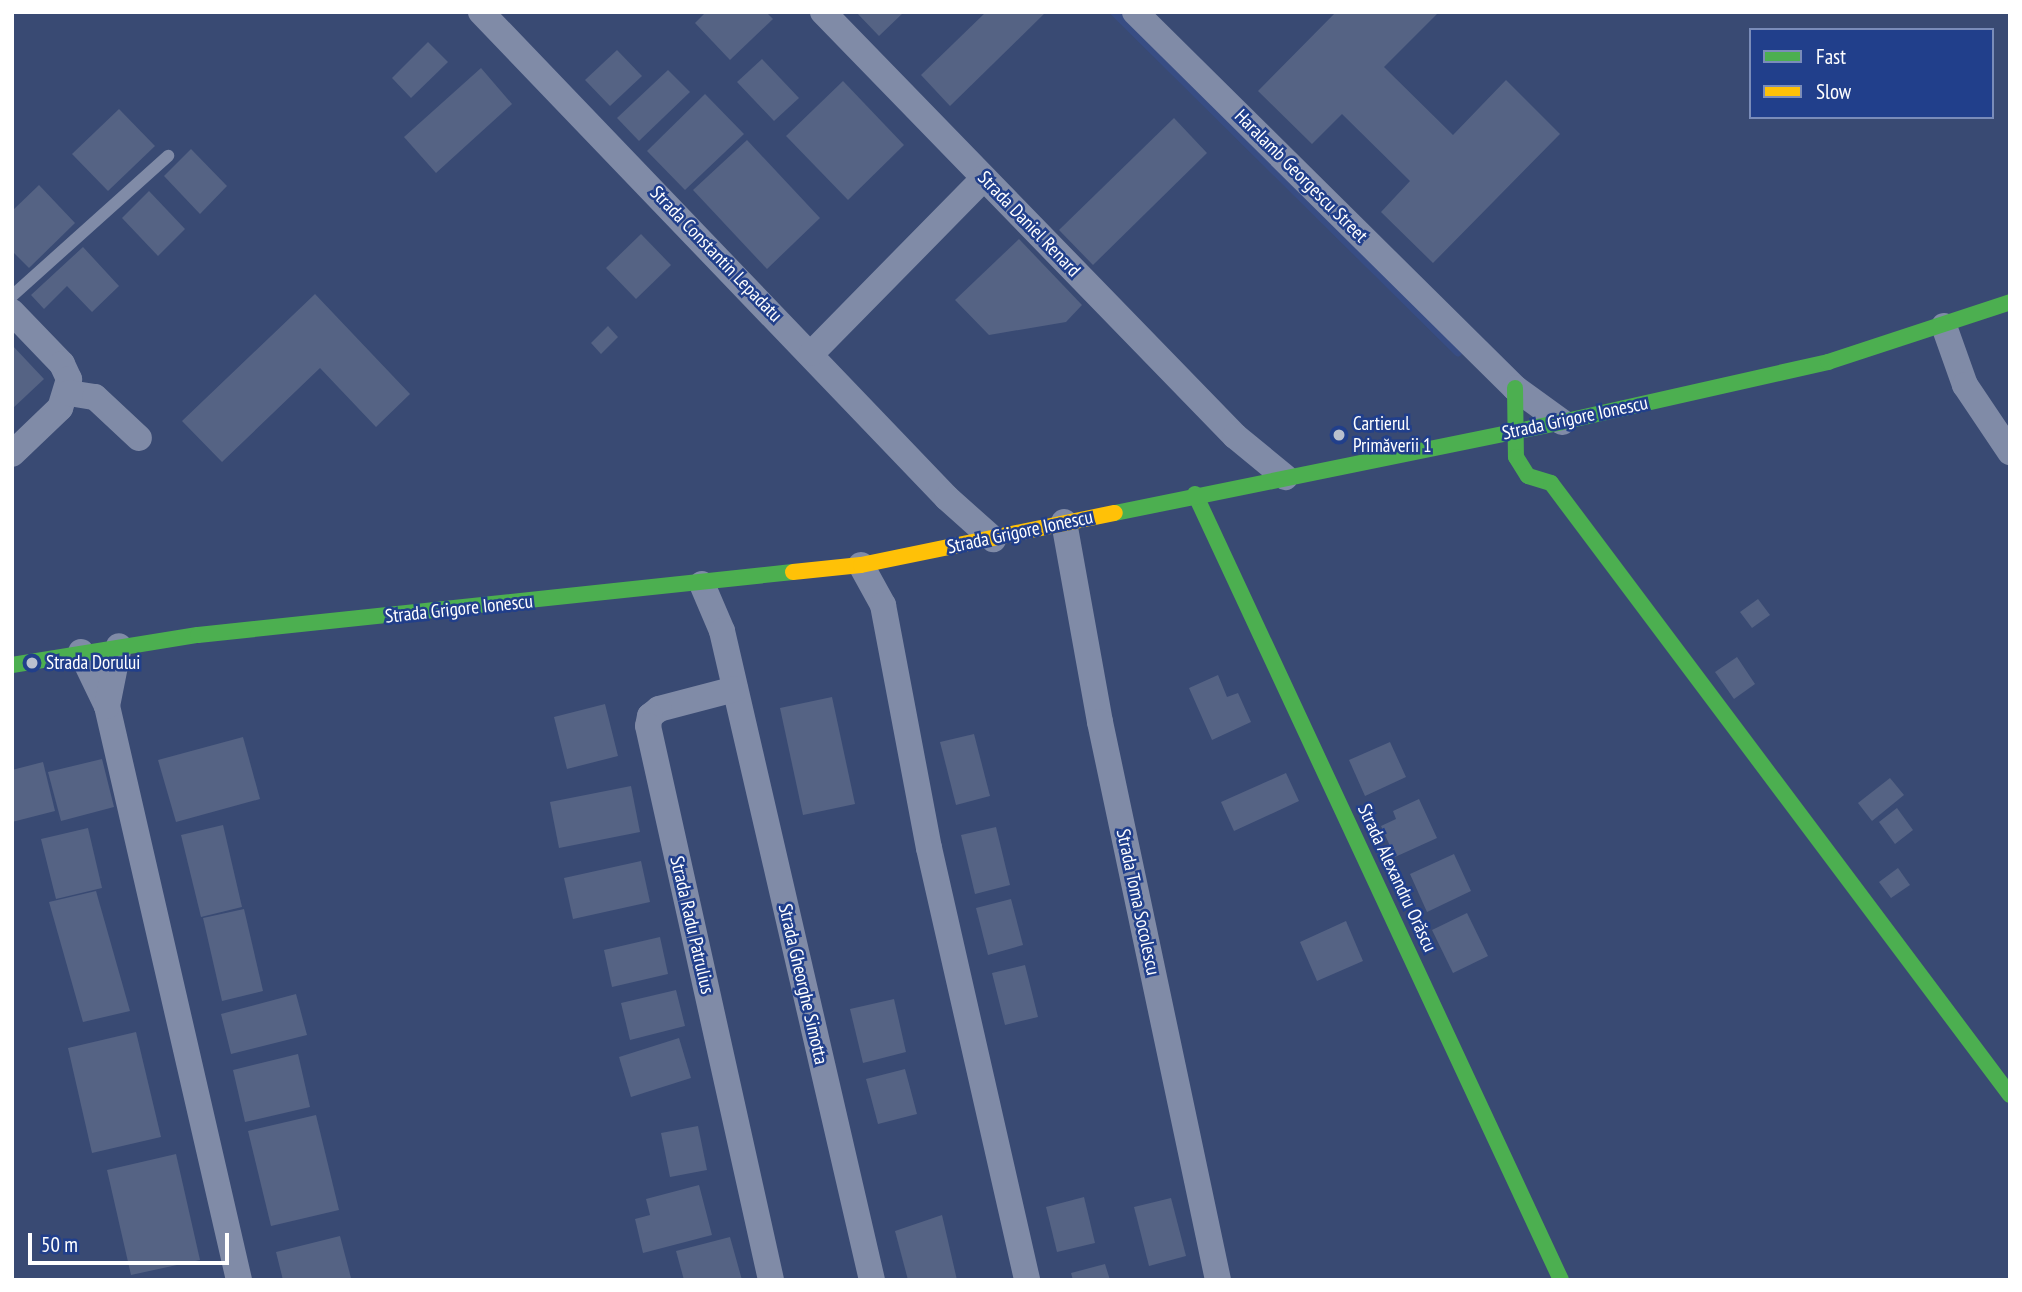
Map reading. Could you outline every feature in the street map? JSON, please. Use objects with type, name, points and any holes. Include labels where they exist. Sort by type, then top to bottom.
[{"type":"main road","name":"Strada Grigore Ionescu","points":[[12,665],[119,646],[861,565],[1195,494],[1562,422],[1828,362],[1944,326],[2010,302]]},
{"type":"main road","points":[[1515,388],[1513,432],[1516,457],[1528,476],[1551,484],[1559,494],[2010,1095]]},
{"type":"main road","name":"Strada Alexandru Orăscu","points":[[1195,494],[1561,1280]]},
{"type":"street","name":"Strada Constantin Lepadatu","points":[[481,12],[812,353],[947,498],[993,539]]},
{"type":"street","name":"Strada Daniel Renard","points":[[823,12],[1235,436],[1284,477]]},
{"type":"street","points":[[1135,12],[1515,388],[1562,422]]},
{"type":"street","points":[[812,353],[984,178]]},
{"type":"street","points":[[12,312],[62,364],[69,379],[68,393],[60,408],[12,454]]},
{"type":"street","points":[[1944,326],[1965,385],[2010,452]]},
{"type":"street","points":[[68,393],[95,397],[139,438]]},
{"type":"street","points":[[1235,436],[1242,485]]},
{"type":"street","points":[[944,549],[947,498]]},
{"type":"street","name":"Strada Toma Socolescu","points":[[1064,522],[1100,722],[1218,1280]]},
{"type":"street","points":[[883,605],[894,559]]},
{"type":"street","points":[[861,565],[883,605],[929,848],[1027,1280]]},
{"type":"street","points":[[722,631],[737,580]]},
{"type":"street","points":[[702,584],[722,631],[735,689]]},
{"type":"street","points":[[107,706],[119,646]]},
{"type":"street","points":[[81,652],[107,706],[239,1280]]},
{"type":"street","name":"Strada Radu Patrulius","points":[[735,689],[659,709],[650,716],[648,726],[771,1280]]},
{"type":"street","name":"Strada Gheorghe Simotta","points":[[735,689],[872,1280]]},
{"type":"lane","points":[[12,296],[168,156]]},
{"type":"building","points":[[706,12],[766,12],[773,19],[730,60],[695,23]]},
{"type":"building","points":[[856,12],[904,12],[879,36]]},
{"type":"building","points":[[986,12],[1046,12],[950,106],[921,75]]},
{"type":"building","points":[[1336,12],[1439,12],[1384,67],[1453,135],[1506,80],[1560,134],[1433,263],[1381,212],[1410,181],[1342,114],[1312,144],[1258,91]]},
{"type":"building","points":[[428,42],[448,62],[411,98],[392,78]]},
{"type":"building","points":[[617,50],[642,76],[610,106],[585,80]]},
{"type":"building","points":[[762,59],[799,98],[774,121],[737,82]]},
{"type":"building","points":[[481,68],[512,104],[436,173],[404,137]]},
{"type":"building","points":[[668,70],[690,92],[639,141],[617,118]]},
{"type":"building","points":[[843,81],[904,145],[848,200],[786,136]]},
{"type":"building","points":[[705,94],[744,134],[685,190],[647,151]]},
{"type":"building","points":[[119,109],[155,146],[108,191],[72,154]]},
{"type":"building","points":[[1174,118],[1207,153],[1093,265],[1059,230]]},
{"type":"building","points":[[747,140],[820,218],[767,269],[693,190]]},
{"type":"building","points":[[191,149],[227,186],[200,214],[164,176]]},
{"type":"building","points":[[39,185],[75,223],[29,268],[12,251],[12,211]]},
{"type":"building","points":[[149,191],[185,229],[158,256],[122,218]]},
{"type":"building","points":[[641,234],[671,265],[636,299],[606,268]]},
{"type":"building","points":[[1019,239],[1082,305],[1066,322],[989,335],[955,300]]},
{"type":"building","points":[[83,247],[119,286],[92,312],[67,286],[44,309],[31,295]]},
{"type":"building","points":[[315,294],[410,394],[376,427],[320,368],[222,462],[182,421]]},
{"type":"building","points":[[608,326],[618,337],[601,354],[591,343]]},
{"type":"building","points":[[12,345],[44,379],[12,409]]},
{"type":"building","points":[[1758,599],[1770,615],[1752,628],[1740,612]]},
{"type":"building","points":[[1737,657],[1755,684],[1734,699],[1715,672]]},
{"type":"building","points":[[1218,675],[1227,697],[1238,693],[1251,722],[1212,740],[1189,688]]},
{"type":"building","points":[[832,697],[855,804],[803,815],[780,708]]},
{"type":"building","points":[[605,704],[618,756],[567,769],[554,717]]},
{"type":"building","points":[[974,734],[990,796],[956,805],[940,742]]},
{"type":"building","points":[[243,737],[260,799],[176,822],[158,760]]},
{"type":"building","points":[[1390,742],[1406,777],[1365,796],[1349,760]]},
{"type":"building","points":[[102,759],[114,807],[61,821],[48,772]]},
{"type":"building","points":[[43,762],[55,811],[12,822],[12,770]]},
{"type":"building","points":[[1286,773],[1299,801],[1234,831],[1221,802]]},
{"type":"building","points":[[1890,778],[1904,795],[1872,821],[1858,803]]},
{"type":"building","points":[[631,786],[640,832],[559,848],[550,802]]},
{"type":"building","points":[[1419,799],[1437,838],[1395,857],[1381,826],[1396,819],[1393,811]]},
{"type":"building","points":[[1897,808],[1913,830],[1895,844],[1879,822]]},
{"type":"building","points":[[223,825],[242,907],[201,917],[181,835]]},
{"type":"building","points":[[996,827],[1010,885],[975,894],[961,835]]},
{"type":"building","points":[[88,828],[102,888],[56,899],[41,839]]},
{"type":"building","points":[[1454,854],[1471,891],[1427,912],[1410,874]]},
{"type":"building","points":[[641,861],[650,902],[573,919],[564,878]]},
{"type":"building","points":[[1898,868],[1910,885],[1891,898],[1879,882]]},
{"type":"building","points":[[96,891],[130,1011],[83,1022],[49,902]]},
{"type":"building","points":[[1011,899],[1023,945],[988,955],[976,908]]},
{"type":"building","points":[[244,909],[263,991],[222,1001],[203,918]]},
{"type":"building","points":[[1467,913],[1488,956],[1453,973],[1432,930]]},
{"type":"building","points":[[1346,921],[1363,961],[1317,981],[1300,942]]},
{"type":"building","points":[[660,937],[668,974],[612,987],[604,950]]},
{"type":"building","points":[[1025,965],[1038,1017],[1005,1025],[992,973]]},
{"type":"building","points":[[676,990],[685,1026],[630,1040],[621,1003]]},
{"type":"building","points":[[296,994],[307,1035],[231,1054],[221,1014]]},
{"type":"building","points":[[894,999],[906,1052],[863,1063],[850,1009]]},
{"type":"building","points":[[136,1032],[161,1137],[92,1153],[68,1048]]},
{"type":"building","points":[[679,1038],[691,1078],[631,1097],[619,1057]]},
{"type":"building","points":[[298,1054],[310,1107],[245,1122],[233,1070]]},
{"type":"building","points":[[905,1069],[917,1114],[878,1124],[866,1079]]},
{"type":"building","points":[[316,1115],[339,1210],[271,1226],[248,1131]]},
{"type":"building","points":[[698,1126],[707,1170],[670,1177],[661,1133]]},
{"type":"building","points":[[176,1154],[200,1260],[131,1275],[107,1170]]},
{"type":"building","points":[[699,1185],[712,1235],[643,1253],[635,1219],[650,1215],[646,1199]]},
{"type":"building","points":[[1084,1197],[1095,1243],[1057,1252],[1046,1207]]},
{"type":"building","points":[[1171,1198],[1186,1256],[1149,1266],[1134,1207]]},
{"type":"building","points":[[942,1215],[957,1280],[908,1280],[895,1231]]},
{"type":"building","points":[[340,1236],[351,1278],[283,1280],[276,1252]]},
{"type":"building","points":[[730,1237],[742,1280],[684,1280],[676,1251]]},
{"type":"building","points":[[1105,1264],[1110,1280],[1073,1280],[1071,1273]]},
{"type":"waterway","points":[[1114,12],[1458,352]]},
{"type":"traffic: fast","points":[[1115,513],[1562,422],[1828,362],[2010,302]]},
{"type":"traffic: fast","points":[[1515,388],[1516,457],[1528,476],[1551,483],[2010,1095]]},
{"type":"traffic: fast","points":[[1195,494],[1561,1280]]},
{"type":"traffic: fast","points":[[12,665],[198,635],[793,572]]},
{"type":"traffic: slow","points":[[793,572],[861,565],[1115,513]]},
{"type":"place","name":"Cartierul Primăverii 1","points":[[1339,435]]},
{"type":"place","name":"Strada Dorului","points":[[32,663]]}]
